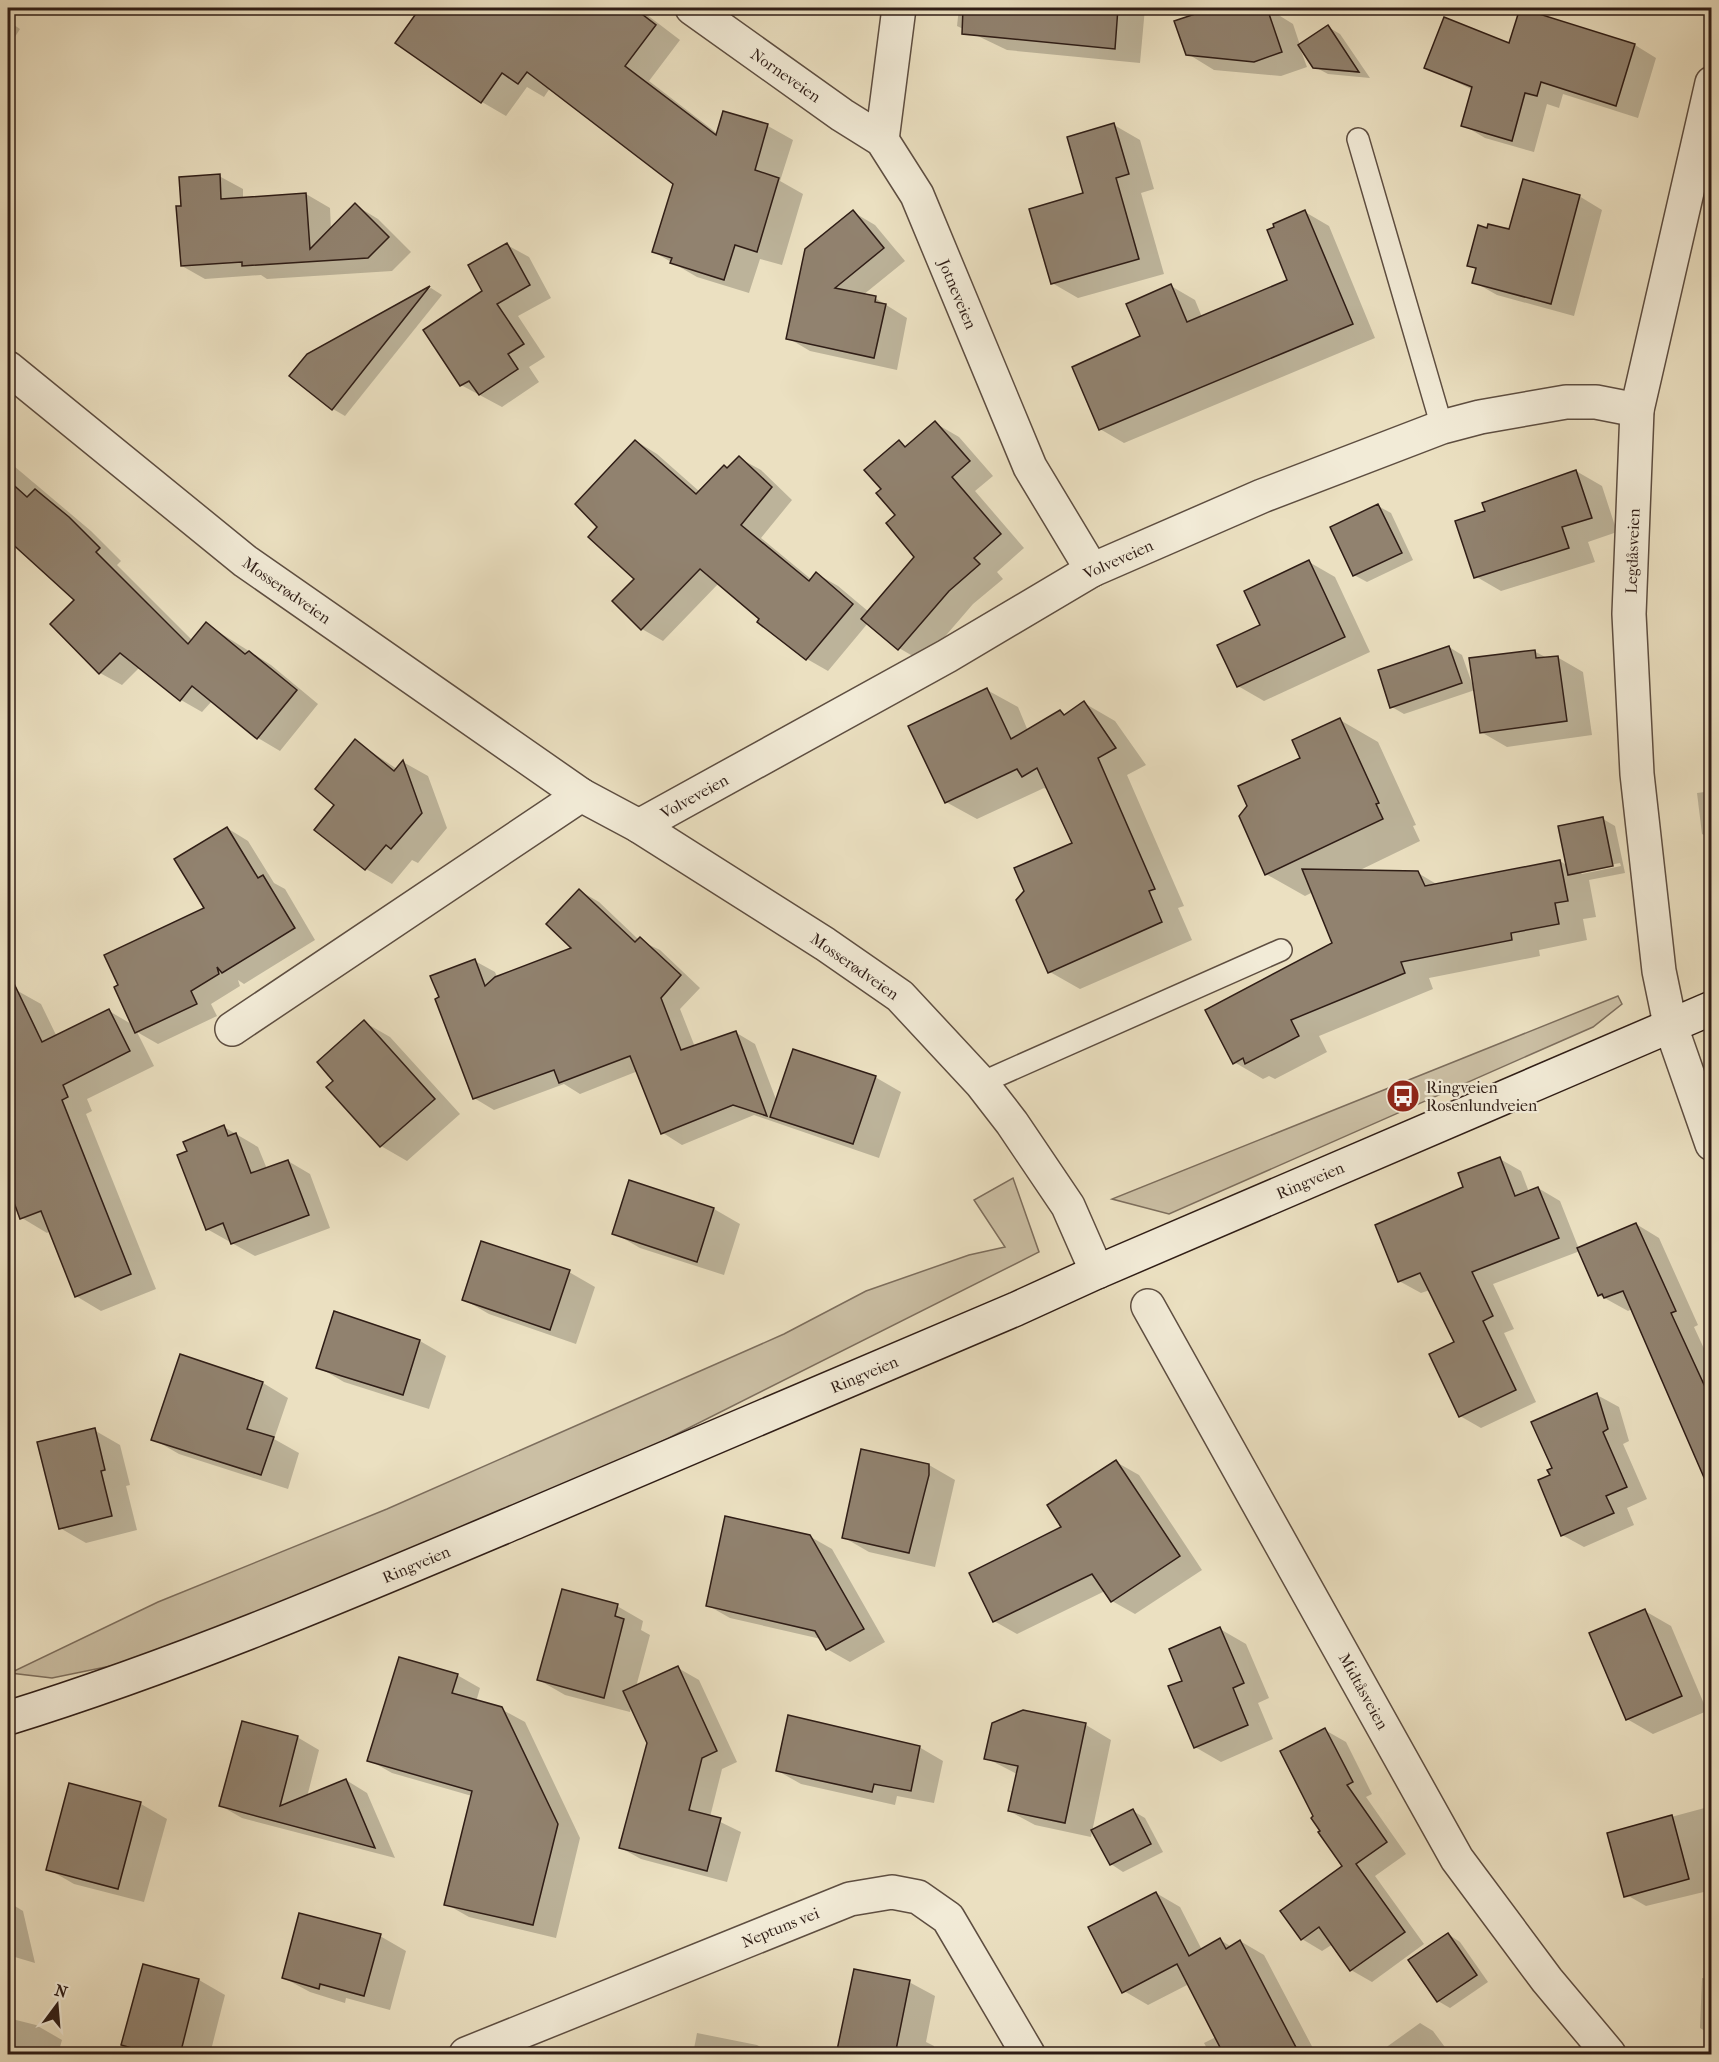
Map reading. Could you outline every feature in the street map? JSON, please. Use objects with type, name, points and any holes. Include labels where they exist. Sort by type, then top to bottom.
[{"type":"street","name":"Norneveien","points":[[692,8],[842,115],[882,140]]},
{"type":"street","points":[[882,140],[899,8]]},
{"type":"street","name":"Legdåsveien","points":[[1712,83],[1637,410],[1629,614],[1637,774],[1659,971],[1670,1024],[1712,1144]]},
{"type":"street","name":"Jotneveien","points":[[882,140],[917,195],[1030,467],[1092,570]]},
{"type":"street","name":"Mosserødveien","points":[[8,368],[244,561],[580,795],[639,826],[825,944],[900,996],[981,1083],[1012,1123],[1068,1206],[1097,1272]]},
{"type":"street","name":"Volveveien","points":[[639,826],[947,656],[1092,570],[1262,496],[1442,427],[1506,412],[1566,402],[1596,402],[1637,410]]},
{"type":"street","points":[[232,1029],[580,795]]},
{"type":"street","name":"Ringveien","points":[[8,1718],[100,1689],[234,1638],[1005,1314],[1097,1272],[1670,1024],[1712,1008]]},
{"type":"street","name":"Midtåsveien","points":[[1148,1306],[1457,1858],[1547,1980],[1610,2055]]},
{"type":"street","name":"Neptuns vei","points":[[466,2055],[850,1899],[892,1892],[918,1897],[948,1918],[1028,2055]]},
{"type":"lane","points":[[1358,139],[1442,427]]},
{"type":"lane","points":[[981,1083],[1281,950]]},
{"type":"shaded area","points":[[1618,996],[1622,1004],[1593,1027],[1169,1214],[1112,1199]]},
{"type":"shaded area","points":[[1013,1178],[1039,1252],[430,1558],[223,1643],[52,1678],[10,1673],[158,1602],[387,1509],[784,1334],[866,1291],[969,1255],[1005,1247],[974,1200]]},
{"type":"building","points":[[420,8],[634,8],[656,25],[625,66],[716,135],[723,111],[768,124],[755,170],[779,178],[757,252],[735,245],[724,280],[670,263],[672,258],[652,252],[673,184],[527,72],[518,84],[502,73],[481,103],[395,43]]},
{"type":"building","points":[[963,8],[1118,8],[1115,49],[962,34]]},
{"type":"building","points":[[1213,8],[1267,8],[1282,52],[1254,62],[1186,55],[1174,21]]},
{"type":"building","points":[[1520,8],[1635,44],[1616,106],[1541,82],[1537,96],[1525,93],[1512,141],[1461,126],[1472,87],[1424,68],[1444,17],[1509,43]]},
{"type":"building","points":[[1328,25],[1359,72],[1313,68],[1298,45]]},
{"type":"building","points":[[1114,123],[1129,174],[1116,178],[1139,259],[1051,284],[1029,209],[1083,193],[1067,137]]},
{"type":"building","points":[[220,174],[221,199],[306,193],[310,249],[355,203],[389,237],[368,258],[242,266],[242,262],[181,266],[176,206],[181,206],[179,177]]},
{"type":"building","points":[[1523,179],[1580,195],[1551,304],[1472,283],[1476,268],[1467,266],[1478,225],[1487,228],[1488,224],[1509,229]]},
{"type":"building","points":[[853,210],[884,248],[835,288],[876,296],[875,302],[886,304],[874,358],[786,339],[805,249]]},
{"type":"building","points":[[1305,210],[1353,324],[1099,430],[1072,367],[1140,336],[1126,304],[1171,284],[1187,322],[1287,280],[1267,230],[1274,227],[1273,224]]},
{"type":"building","points":[[507,243],[530,285],[497,304],[524,344],[508,354],[518,369],[479,395],[469,381],[460,386],[423,330],[482,291],[468,265]]},
{"type":"building","points":[[430,286],[332,410],[289,376],[307,354]]},
{"type":"building","points":[[935,421],[970,461],[952,477],[1001,534],[974,558],[980,564],[949,591],[898,650],[861,619],[914,557],[886,523],[895,515],[876,493],[881,489],[864,470],[899,440],[905,447]]},
{"type":"building","points":[[635,440],[696,494],[724,465],[727,468],[739,456],[772,487],[741,525],[809,581],[816,572],[853,604],[806,660],[757,622],[759,619],[700,569],[641,630],[612,601],[634,579],[588,537],[597,527],[575,504]]},
{"type":"building","points":[[1576,470],[1592,518],[1562,527],[1569,548],[1474,578],[1455,521],[1485,511],[1482,503]]},
{"type":"building","points":[[8,480],[27,497],[35,489],[69,517],[100,548],[96,552],[188,644],[206,622],[245,654],[249,651],[297,690],[257,739],[192,686],[180,701],[120,653],[99,674],[50,624],[74,600],[8,540]]},
{"type":"building","points":[[1378,504],[1402,553],[1353,576],[1330,527]]},
{"type":"building","points":[[1309,560],[1345,637],[1237,687],[1217,645],[1260,625],[1244,591]]},
{"type":"building","points":[[1449,646],[1462,683],[1390,708],[1378,670]]},
{"type":"building","points":[[1535,650],[1536,658],[1558,656],[1567,721],[1480,733],[1469,658]]},
{"type":"building","points":[[987,688],[1011,739],[1060,710],[1064,715],[1084,701],[1116,748],[1098,758],[1155,889],[1149,891],[1162,922],[1048,973],[1016,900],[1024,891],[1014,868],[1072,843],[1037,768],[1022,777],[1017,769],[945,803],[908,726]]},
{"type":"building","points":[[1340,718],[1379,803],[1376,804],[1383,819],[1265,875],[1239,816],[1247,806],[1238,786],[1300,758],[1292,740]]},
{"type":"building","points":[[355,739],[394,771],[403,760],[422,813],[391,849],[386,845],[365,870],[314,830],[334,805],[315,789]]},
{"type":"building","points":[[1603,817],[1613,866],[1568,875],[1558,826]]},
{"type":"building","points":[[227,827],[258,878],[263,875],[295,928],[222,973],[217,967],[219,974],[191,991],[197,1004],[135,1033],[114,987],[118,985],[104,955],[204,908],[174,859]]},
{"type":"building","points":[[1560,860],[1568,901],[1555,903],[1559,924],[1511,933],[1512,940],[1401,962],[1405,973],[1291,1020],[1299,1036],[1245,1064],[1243,1058],[1233,1064],[1205,1010],[1332,943],[1302,869],[1418,871],[1425,886]]},
{"type":"building","points":[[579,889],[635,942],[640,937],[681,975],[661,998],[681,1050],[736,1031],[767,1116],[733,1105],[661,1134],[630,1056],[559,1083],[554,1070],[473,1099],[435,999],[439,997],[430,976],[475,959],[485,986],[495,977],[571,948],[546,924]]},
{"type":"building","points":[[8,971],[42,1042],[109,1009],[130,1051],[63,1085],[68,1097],[62,1100],[131,1274],[75,1297],[41,1211],[20,1219],[8,1186]]},
{"type":"building","points":[[364,1020],[435,1099],[380,1147],[326,1087],[333,1081],[317,1062]]},
{"type":"building","points":[[793,1049],[876,1076],[853,1144],[770,1117]]},
{"type":"building","points":[[224,1125],[228,1136],[236,1133],[251,1173],[288,1160],[309,1215],[231,1244],[223,1223],[206,1230],[177,1155],[187,1151],[183,1142]]},
{"type":"building","points":[[1500,1157],[1515,1196],[1538,1187],[1559,1238],[1472,1272],[1493,1316],[1483,1321],[1516,1390],[1459,1417],[1429,1354],[1454,1342],[1420,1273],[1398,1282],[1375,1225],[1463,1187],[1458,1173]]},
{"type":"building","points":[[629,1180],[714,1208],[697,1262],[612,1234]]},
{"type":"building","points":[[1636,1223],[1676,1311],[1671,1313],[1712,1402],[1712,1496],[1623,1291],[1604,1298],[1602,1294],[1598,1296],[1577,1248]]},
{"type":"building","points":[[481,1241],[570,1270],[550,1330],[462,1300]]},
{"type":"building","points":[[334,1311],[420,1340],[403,1395],[316,1368]]},
{"type":"building","points":[[180,1354],[263,1382],[247,1429],[274,1437],[261,1475],[151,1440]]},
{"type":"building","points":[[1597,1393],[1608,1429],[1603,1432],[1627,1487],[1606,1496],[1614,1513],[1561,1536],[1538,1480],[1550,1475],[1547,1470],[1552,1468],[1531,1422]]},
{"type":"building","points":[[95,1428],[105,1470],[101,1471],[112,1516],[59,1529],[37,1442]]},
{"type":"building","points":[[861,1449],[929,1464],[929,1475],[909,1553],[842,1538]]},
{"type":"building","points":[[1116,1460],[1180,1556],[1111,1602],[1092,1574],[993,1622],[969,1573],[1061,1527],[1047,1505]]},
{"type":"building","points":[[725,1516],[810,1535],[864,1629],[826,1650],[815,1631],[706,1606]]},
{"type":"building","points":[[562,1589],[618,1604],[615,1616],[624,1619],[604,1698],[537,1680]]},
{"type":"building","points":[[1645,1609],[1682,1696],[1626,1720],[1589,1633]]},
{"type":"building","points":[[1220,1627],[1244,1683],[1233,1688],[1248,1725],[1194,1748],[1168,1686],[1182,1681],[1169,1649]]},
{"type":"building","points":[[399,1657],[458,1674],[452,1693],[502,1707],[558,1824],[533,1925],[444,1905],[472,1791],[367,1761]]},
{"type":"building","points":[[678,1666],[717,1751],[702,1758],[689,1810],[721,1818],[707,1871],[619,1848],[647,1743],[623,1691]]},
{"type":"building","points":[[1023,1710],[1086,1723],[1065,1823],[1008,1811],[1018,1766],[984,1759],[992,1723]]},
{"type":"building","points":[[788,1715],[920,1746],[911,1791],[874,1784],[872,1792],[776,1771]]},
{"type":"building","points":[[242,1721],[298,1736],[280,1806],[346,1779],[375,1848],[219,1806]]},
{"type":"building","points":[[1325,1728],[1353,1782],[1347,1785],[1387,1842],[1356,1864],[1405,1932],[1350,1971],[1319,1927],[1301,1940],[1280,1911],[1342,1866],[1318,1832],[1320,1831],[1311,1818],[1313,1816],[1280,1751]]},
{"type":"building","points":[[69,1783],[141,1802],[118,1889],[46,1870]]},
{"type":"building","points":[[1133,1809],[1151,1844],[1110,1865],[1091,1830]]},
{"type":"building","points":[[1672,1815],[1689,1879],[1624,1897],[1607,1833]]},
{"type":"building","points":[[1156,1892],[1189,1956],[1220,1938],[1226,1949],[1240,1940],[1300,2055],[1224,2055],[1177,1964],[1122,1993],[1088,1927]]},
{"type":"building","points":[[299,1913],[381,1934],[364,1996],[320,1984],[319,1989],[282,1978]]},
{"type":"building","points":[[1448,1933],[1477,1975],[1437,2002],[1408,1960]]},
{"type":"building","points":[[143,1964],[199,1979],[180,2055],[156,2055],[121,2045]]},
{"type":"building","points":[[854,1969],[910,1980],[895,2055],[836,2055]]},
{"type":"place","name":"Ringveien Rosenlundveien","points":[[1403,1096]]}]
